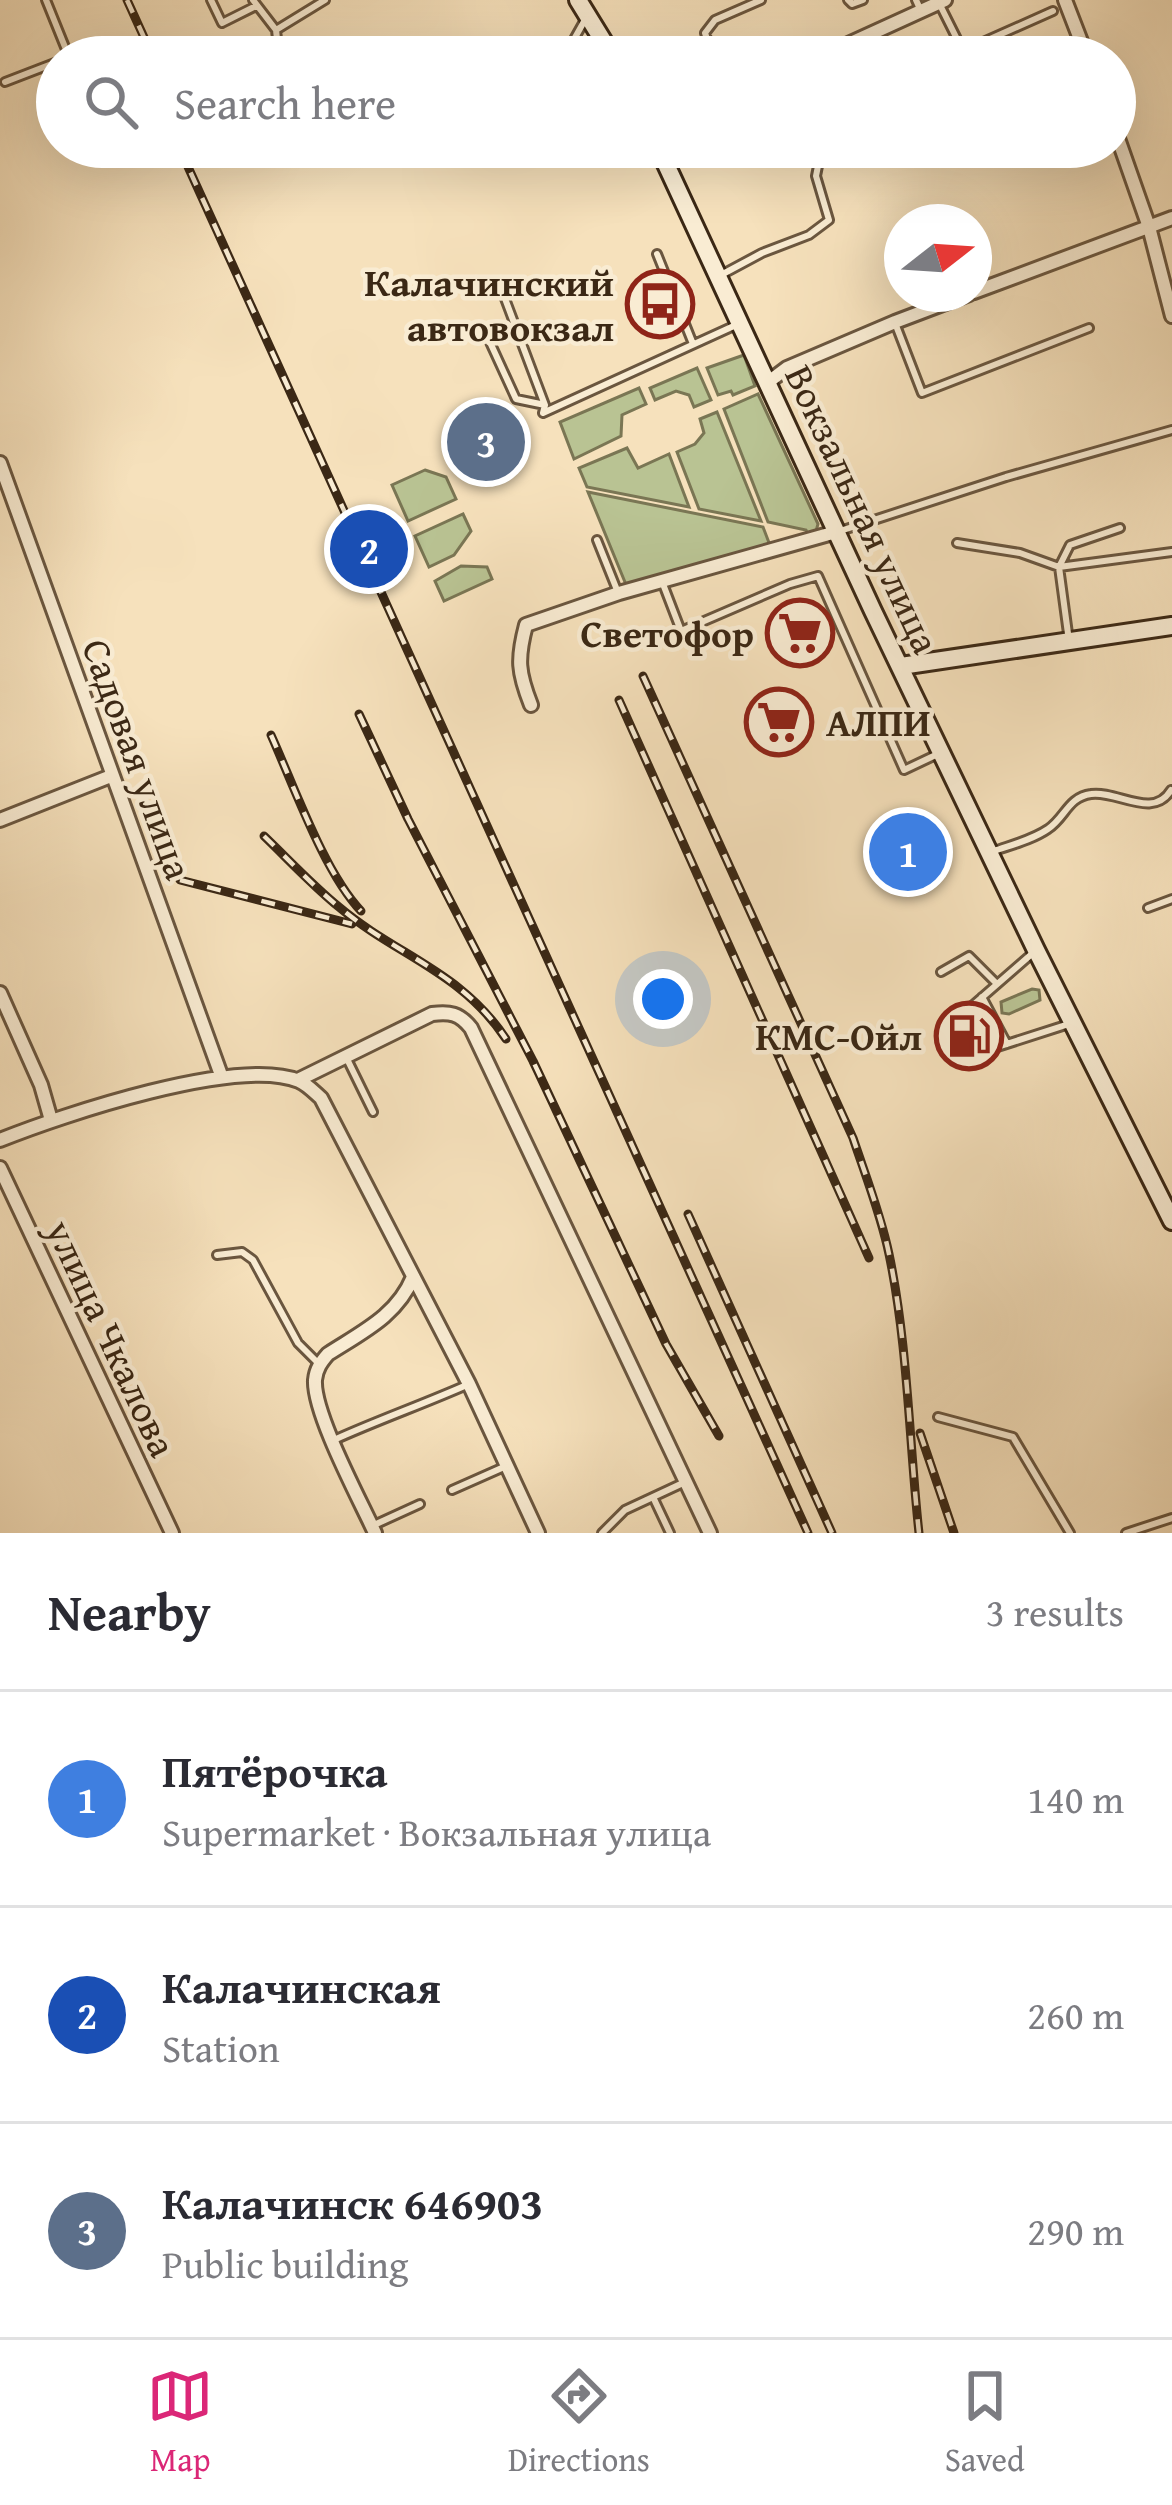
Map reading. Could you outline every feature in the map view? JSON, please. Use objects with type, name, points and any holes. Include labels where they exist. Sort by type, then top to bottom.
[{"type":"main road","points":[[583,7],[600,36]]},
{"type":"main road","name":"Вокзальная улица","points":[[668,168],[1036,950],[1172,1221]]},
{"type":"main road","points":[[901,666],[1172,626]]},
{"type":"street","points":[[1065,0],[1080,36]]},
{"type":"street","points":[[862,36],[919,5],[942,1]]},
{"type":"street","points":[[1128,168],[1172,316]]},
{"type":"street","points":[[992,286],[1172,218]]},
{"type":"street","points":[[766,383],[787,368],[922,312]]},
{"type":"street","name":"Садовая улица","points":[[0,463],[221,1076]]},
{"type":"street","points":[[531,705],[518,661],[526,625],[619,593],[836,532]]},
{"type":"street","points":[[0,820],[111,776]]},
{"type":"street","points":[[0,994],[41,1085],[51,1120]]},
{"type":"street","points":[[298,1080],[432,1014],[450,1012],[463,1018],[710,1533]]},
{"type":"street","points":[[0,1140],[51,1120],[221,1076],[298,1080],[321,1098],[469,1384],[538,1533]]},
{"type":"street","name":"улица Чкалова","points":[[0,1168],[172,1533]]},
{"type":"street","points":[[373,1529],[332,1440],[315,1376],[328,1354],[394,1310],[413,1277]]},
{"type":"lane","points":[[46,0],[61,36]]},
{"type":"lane","points":[[211,0],[222,23],[255,3],[277,36]]},
{"type":"lane","points":[[276,31],[326,0]]},
{"type":"lane","points":[[706,36],[715,20],[761,0]]},
{"type":"lane","points":[[848,0],[853,4],[863,0]]},
{"type":"lane","points":[[942,1],[957,36]]},
{"type":"lane","points":[[573,36],[583,7]]},
{"type":"lane","points":[[997,36],[1053,11]]},
{"type":"lane","points":[[5,82],[36,70]]},
{"type":"lane","points":[[717,277],[809,235],[829,220],[818,168]]},
{"type":"lane","points":[[657,254],[693,344]]},
{"type":"lane","points":[[504,296],[545,405],[543,413],[739,324]]},
{"type":"lane","points":[[895,322],[922,392],[1090,328]]},
{"type":"lane","points":[[489,340],[516,399],[545,405]]},
{"type":"lane","points":[[836,532],[1006,476],[1172,430]]},
{"type":"lane","points":[[1070,641],[1059,567],[1070,544],[1120,528]]},
{"type":"lane","points":[[597,540],[619,593]]},
{"type":"lane","points":[[957,543],[1020,553],[1059,567],[1172,552]]},
{"type":"lane","points":[[662,581],[681,631],[818,576],[904,770],[943,752]]},
{"type":"lane","points":[[991,853],[1048,829],[1066,807],[1086,795],[1097,793],[1144,804],[1160,802],[1171,790]]},
{"type":"lane","points":[[1148,908],[1172,898]]},
{"type":"lane","points":[[1036,950],[948,1027],[963,1058],[1072,1023]]},
{"type":"lane","points":[[941,972],[969,956],[997,984]]},
{"type":"lane","points":[[982,997],[1006,1044]]},
{"type":"lane","points":[[346,1056],[373,1112]]},
{"type":"lane","points":[[218,1255],[242,1252],[253,1260],[298,1343],[319,1364]]},
{"type":"lane","points":[[332,1440],[469,1384]]},
{"type":"lane","points":[[938,1417],[1013,1437],[1070,1533]]},
{"type":"lane","points":[[452,1490],[507,1466]]},
{"type":"lane","points":[[602,1533],[625,1510],[686,1482]]},
{"type":"lane","points":[[653,1497],[670,1533]]},
{"type":"lane","points":[[373,1529],[420,1504]]},
{"type":"lane","points":[[1126,1533],[1172,1517]]},
{"type":"green space","points":[[744,355],[755,386],[718,395],[707,368]]},
{"type":"green space","points":[[697,368],[711,400],[694,407],[689,395],[676,391],[655,400],[650,388]]},
{"type":"green space","points":[[639,388],[646,404],[622,415],[621,436],[574,459],[560,422]]},
{"type":"green space","points":[[758,394],[818,524],[815,535],[768,522],[724,409]]},
{"type":"green space","points":[[717,412],[761,521],[699,509],[677,452],[695,444],[704,433],[700,419]]},
{"type":"green space","points":[[627,448],[638,468],[669,454],[689,507],[587,487],[579,468]]},
{"type":"green space","points":[[425,470],[446,477],[456,499],[408,521],[392,485]]},
{"type":"green space","points":[[588,492],[763,527],[771,548],[627,587]]},
{"type":"green space","points":[[463,514],[471,531],[454,555],[429,567],[415,536]]},
{"type":"green space","points":[[461,566],[487,567],[492,579],[444,601],[435,581]]},
{"type":"green space","points":[[1039,990],[1040,1000],[1002,1013],[1001,1002]]},
{"type":"railway","points":[[127,0],[143,36]]},
{"type":"railway","points":[[189,168],[808,1533]]},
{"type":"railway","points":[[643,676],[853,1138],[873,1196],[900,1323],[919,1533]]},
{"type":"railway","points":[[619,700],[869,1258]]},
{"type":"railway","points":[[359,714],[533,1061],[666,1344],[719,1436]]},
{"type":"railway","points":[[271,735],[322,852],[361,911]]},
{"type":"railway","points":[[264,836],[339,907],[449,980],[506,1039]]},
{"type":"railway","points":[[180,880],[352,924]]},
{"type":"railway","points":[[688,1214],[832,1533]]},
{"type":"railway","points":[[920,1433],[954,1533]]},
{"type":"place","name":"Калачинский автовокзал","points":[[660,304]]},
{"type":"place","name":"Калачинск 646903","points":[[486,442]]},
{"type":"place","name":"Калачинская","points":[[369,549]]},
{"type":"place","name":"Светофор","points":[[800,633]]},
{"type":"place","name":"АЛПИ","points":[[779,722]]},
{"type":"place","name":"Пятёрочка","points":[[908,852]]},
{"type":"place","name":"КМС-Ойл","points":[[969,1036]]}]
